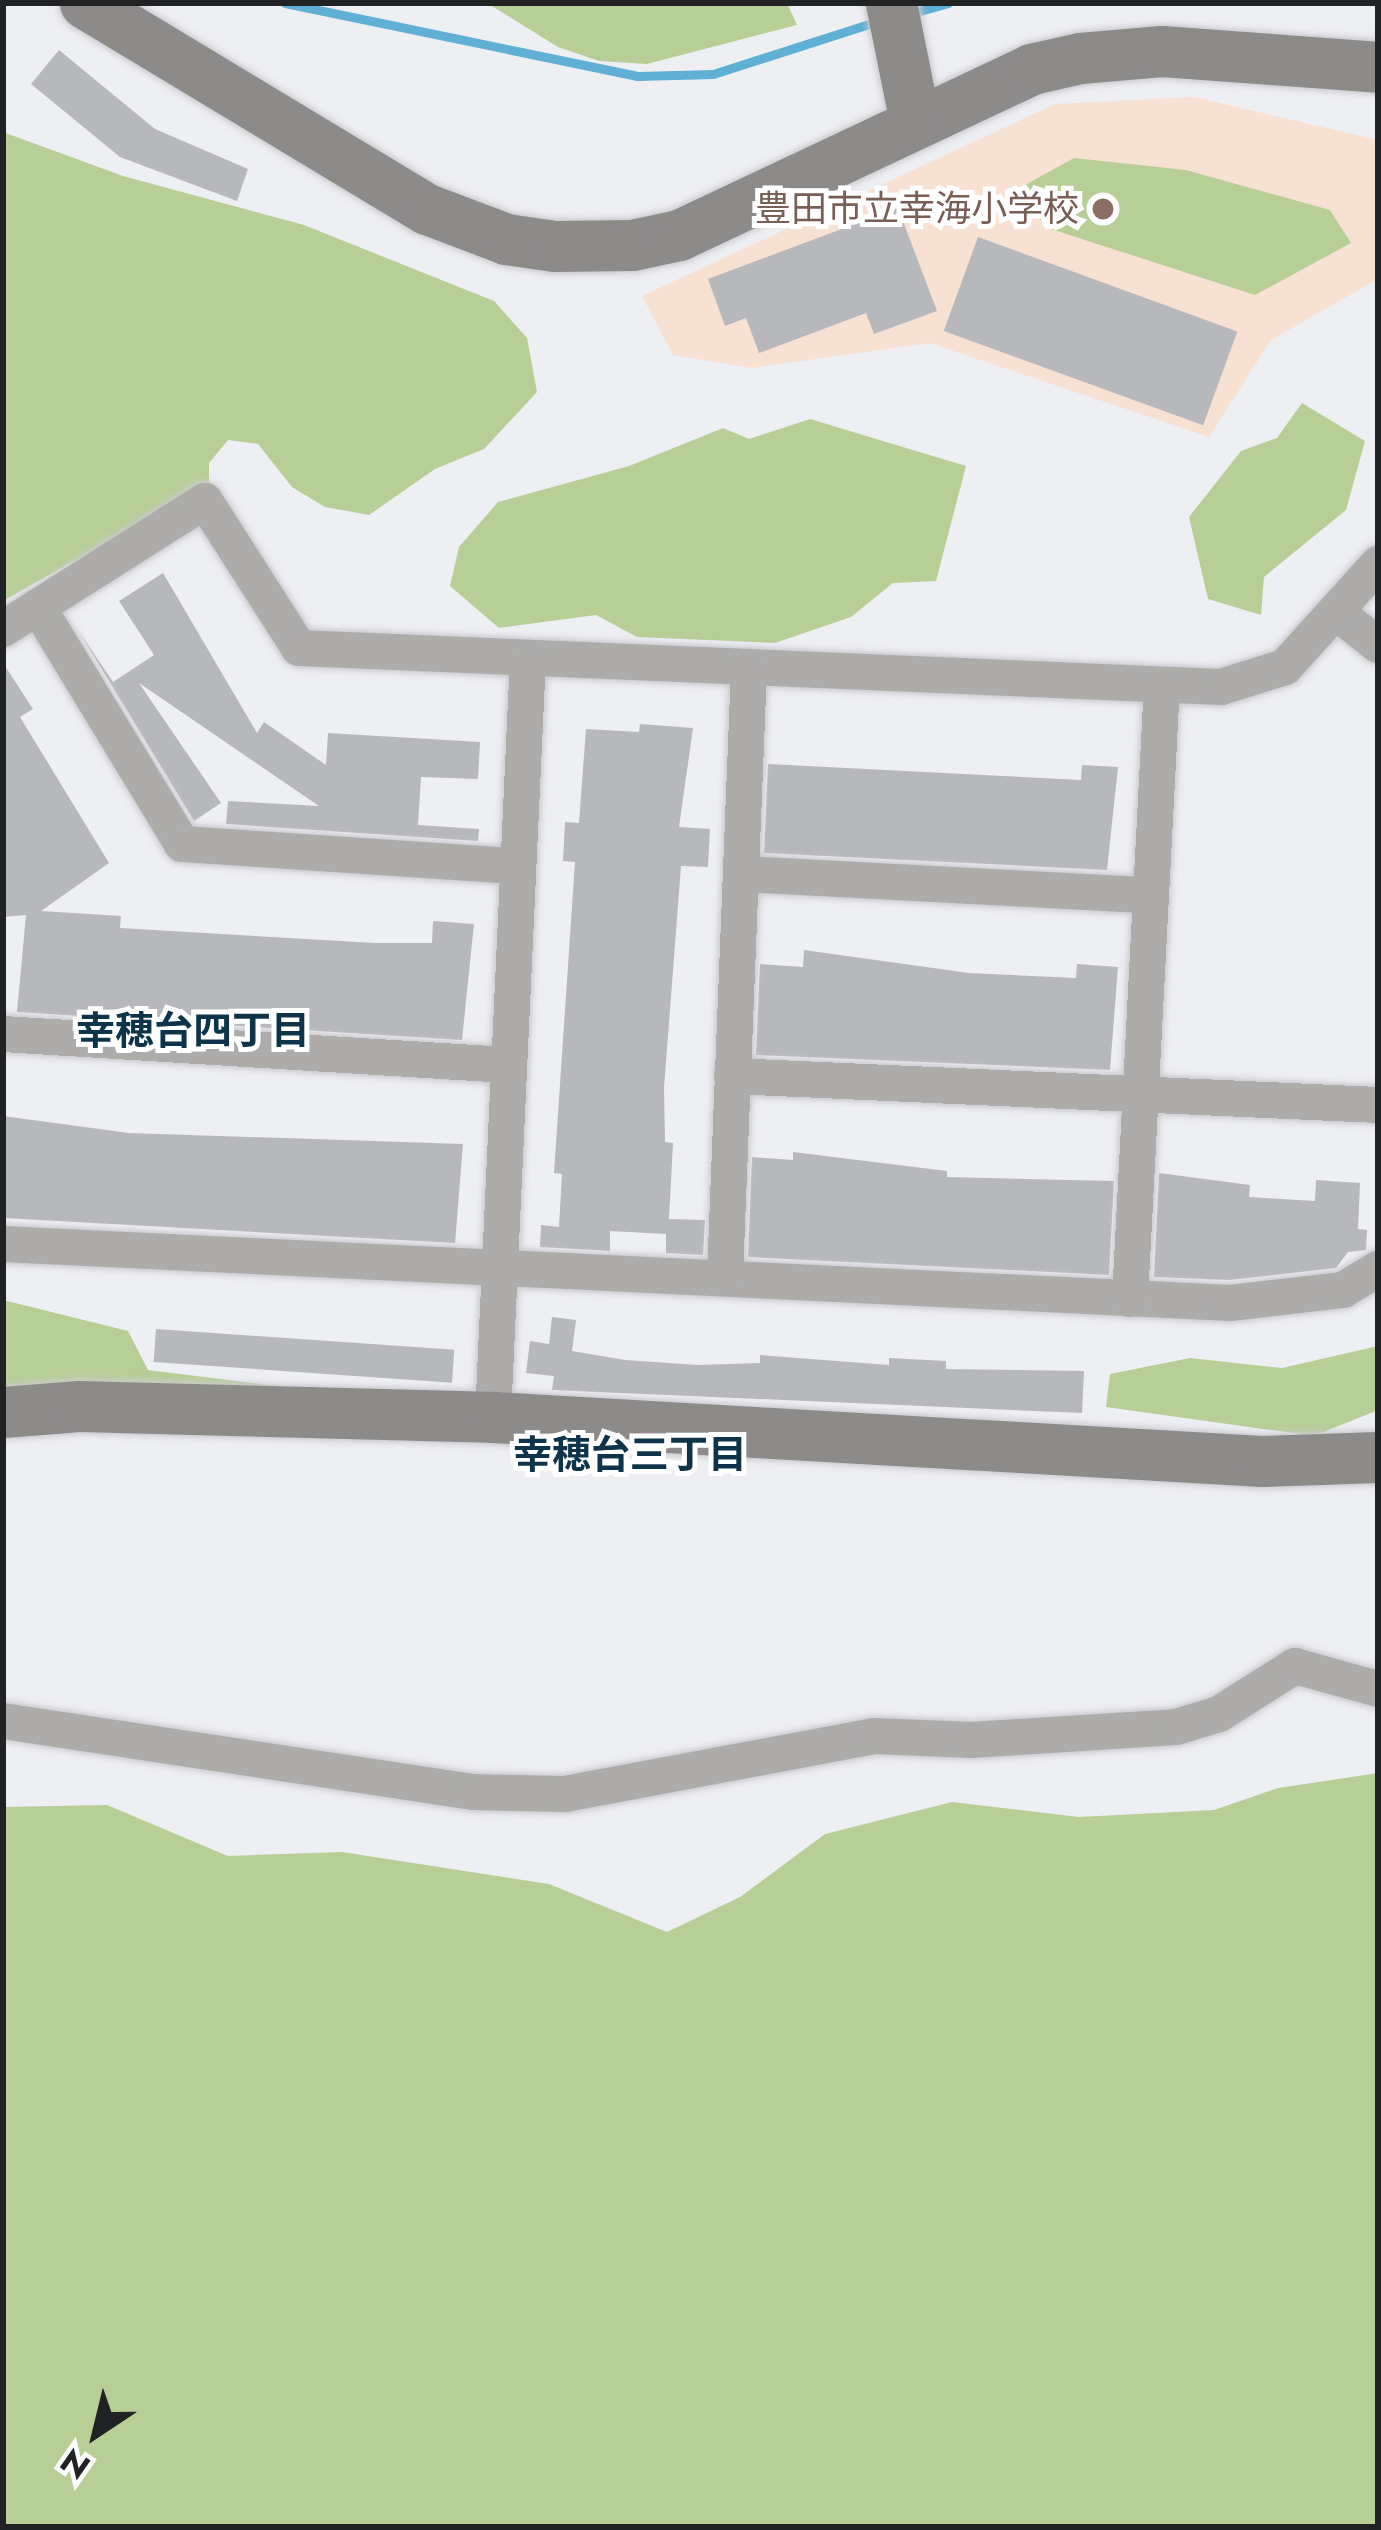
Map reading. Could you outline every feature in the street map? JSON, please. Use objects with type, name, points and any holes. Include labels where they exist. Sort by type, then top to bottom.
[{"type":"street","points":[[86,3],[427,209],[506,239],[555,246],[632,245],[679,235],[1031,70],[1119,51],[1378,67]]},
{"type":"street","points":[[891,3],[915,122]]},
{"type":"street","points":[[3,629],[206,501],[298,648],[1221,687],[1285,667],[1378,564]]},
{"type":"street","points":[[38,607],[182,844],[516,866]]},
{"type":"street","points":[[1336,612],[1378,645]]},
{"type":"street","points":[[494,1417],[528,658]]},
{"type":"street","points":[[725,1276],[749,668]]},
{"type":"street","points":[[1130,1299],[1162,685]]},
{"type":"street","points":[[743,874],[1148,895]]},
{"type":"street","points":[[3,1034],[508,1065]]},
{"type":"street","points":[[732,1076],[1378,1105]]},
{"type":"street","points":[[3,1244],[1130,1299],[1306,1298],[1343,1290],[1378,1268]]},
{"type":"street","points":[[3,1412],[79,1406],[494,1417],[1262,1461],[1378,1457]]},
{"type":"street","points":[[3,1721],[473,1792],[565,1794],[875,1736],[971,1740],[1176,1727],[1220,1714],[1295,1666],[1378,1689]]},
{"type":"shaded area","name":"豊田市立幸海小学校","points":[[1194,97],[1378,140],[1378,279],[1271,340],[1209,437],[930,343],[752,368],[673,355],[642,296],[1055,104]]},
{"type":"green space","points":[[487,3],[787,3],[797,25],[647,64],[599,61],[558,47]]},
{"type":"green space","points":[[3,132],[123,176],[304,225],[494,301],[527,338],[537,392],[484,449],[435,469],[369,515],[325,507],[292,487],[258,444],[228,440],[209,463],[209,485],[3,601]]},
{"type":"green space","points":[[1074,158],[1186,170],[1330,210],[1351,243],[1255,295],[1048,228],[1014,191]]},
{"type":"green space","points":[[1302,403],[1365,441],[1346,510],[1264,577],[1261,615],[1208,599],[1189,517],[1241,451],[1277,438]]},
{"type":"green space","points":[[810,419],[966,466],[936,581],[893,583],[851,617],[775,643],[637,637],[596,615],[499,628],[450,586],[459,547],[498,502],[629,466],[723,428],[749,439]]},
{"type":"green space","points":[[3,1300],[128,1331],[148,1370],[390,1400],[3,1409]]},
{"type":"green space","points":[[1378,1346],[1378,1410],[1314,1436],[1106,1407],[1110,1374],[1190,1358],[1282,1368]]},
{"type":"green space","points":[[1378,1773],[1378,2527],[3,2527],[3,1807],[107,1805],[228,1856],[342,1852],[549,1884],[667,1932],[740,1897],[825,1834],[952,1802],[1079,1817],[1214,1810],[1278,1788]]},
{"type":"building","points":[[59,50],[155,129],[248,169],[237,201],[120,157],[31,84]]},
{"type":"building","points":[[898,208],[937,311],[874,334],[866,313],[759,353],[746,318],[725,326],[708,279]]},
{"type":"building","points":[[978,237],[1237,331],[1203,425],[944,331]]},
{"type":"building","points":[[163,573],[257,733],[264,722],[326,765],[328,733],[480,742],[478,779],[421,777],[418,825],[479,829],[478,841],[226,824],[228,801],[319,806],[139,683],[221,803],[194,821],[78,630],[113,682],[154,655],[119,601]]},
{"type":"building","points":[[3,663],[33,709],[20,717],[109,863],[41,911],[121,916],[120,928],[375,943],[432,943],[433,921],[474,924],[462,1040],[17,1012],[26,915],[3,917]]},
{"type":"building","points":[[640,724],[693,728],[679,827],[710,829],[708,867],[681,866],[664,1088],[665,1142],[673,1143],[669,1219],[705,1220],[703,1255],[666,1253],[666,1234],[610,1231],[610,1251],[540,1247],[541,1225],[559,1227],[562,1174],[554,1173],[575,862],[563,861],[565,822],[579,823],[586,729],[639,732]]},
{"type":"building","points":[[768,764],[1081,780],[1082,765],[1118,767],[1107,870],[764,853]]},
{"type":"building","points":[[804,950],[969,973],[1076,978],[1077,964],[1118,967],[1110,1070],[756,1055],[760,964],[803,967]]},
{"type":"building","points":[[3,1116],[129,1133],[463,1144],[455,1243],[3,1218]]},
{"type":"building","points":[[793,1152],[947,1171],[947,1177],[1114,1181],[1109,1275],[748,1257],[752,1157],[793,1160]]},
{"type":"building","points":[[1159,1173],[1250,1185],[1249,1197],[1315,1201],[1316,1180],[1360,1183],[1358,1229],[1367,1230],[1366,1250],[1348,1252],[1336,1268],[1229,1280],[1154,1277]]},
{"type":"building","points":[[552,1317],[576,1320],[572,1351],[625,1360],[760,1363],[760,1355],[889,1365],[889,1358],[946,1361],[946,1369],[1084,1371],[1082,1413],[552,1390],[554,1376],[526,1373],[530,1341],[549,1344]]},
{"type":"building","points":[[156,1329],[454,1350],[452,1383],[154,1362]]},
{"type":"waterway","points":[[285,3],[638,76],[713,74],[881,20]]},
{"type":"waterway","points":[[909,14],[948,3]]},
{"type":"place","name":"豊田市立幸海小学校","points":[[1103,209]]},
{"type":"district","name":"幸穂台四丁目","points":[[193,1031]]},
{"type":"district","name":"幸穂台三丁目","points":[[630,1455]]}]
